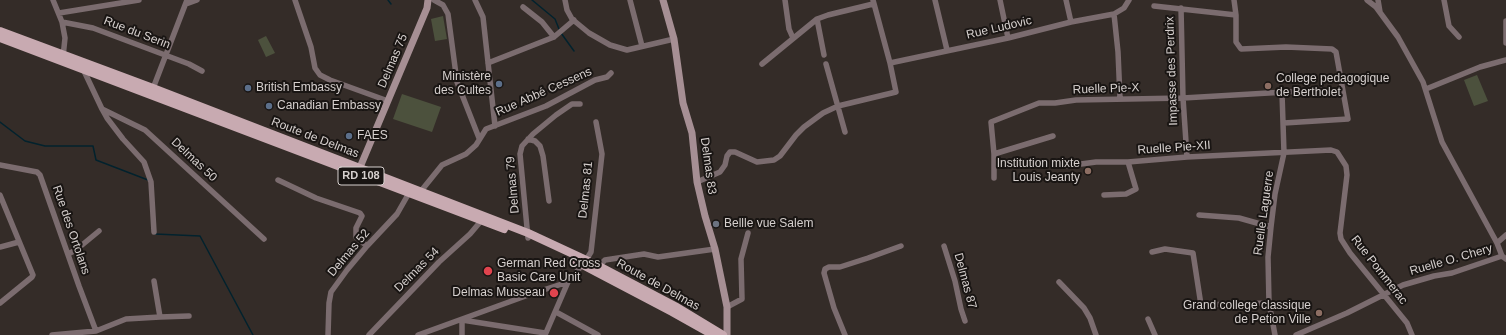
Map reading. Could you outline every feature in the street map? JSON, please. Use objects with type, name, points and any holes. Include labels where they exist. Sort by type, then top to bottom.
[{"type":"main road","name":"Route de Delmas","points":[[0,31],[62,58],[84,70],[152,92]]},
{"type":"main road","name":"Route de Delmas","points":[[0,38],[62,58],[528,235],[584,262],[712,335]]},
{"type":"main road","name":"Route de Delmas","points":[[358,171],[409,193],[420,194],[481,221],[528,235]]},
{"type":"main road","name":"Route de Delmas","points":[[584,262],[599,266],[675,306],[723,335]]},
{"type":"street","points":[[53,0],[62,22],[65,38],[62,58]]},
{"type":"street","points":[[59,13],[138,0]]},
{"type":"street","points":[[152,92],[187,2],[198,0]]},
{"type":"street","points":[[295,0],[311,46],[315,68],[320,75],[388,101]]},
{"type":"street","name":"Delmas 75","points":[[358,171],[427,8],[428,0]]},
{"type":"street","points":[[434,0],[442,5],[448,14],[458,82],[479,138]]},
{"type":"street","points":[[475,0],[483,17],[495,126]]},
{"type":"street","points":[[565,0],[569,15],[589,33],[601,41],[627,50],[674,39]]},
{"type":"street","points":[[630,0],[642,46]]},
{"type":"street","name":"Delmas 83","points":[[663,0],[674,39],[680,90],[692,133],[697,182],[715,249],[727,307],[727,335]]},
{"type":"street","points":[[785,0],[789,29],[794,38]]},
{"type":"street","points":[[935,0],[947,50]]},
{"type":"street","points":[[1000,0],[1008,38]]},
{"type":"street","points":[[1066,0],[1071,22]]},
{"type":"street","points":[[1120,98],[1118,52],[1114,14],[1124,8],[1129,0]]},
{"type":"street","points":[[1234,0],[1236,15],[1236,42],[1242,48],[1286,47],[1332,49],[1336,52],[1348,118],[1347,120],[1284,123]]},
{"type":"street","points":[[1367,0],[1373,4],[1398,37],[1426,89],[1442,142],[1504,258]]},
{"type":"street","points":[[1378,0],[1380,13]]},
{"type":"street","points":[[1444,0],[1449,26],[1458,36]]},
{"type":"street","points":[[697,182],[722,169],[730,152],[734,152],[757,162],[774,160],[780,156],[804,127],[823,113],[838,106],[896,92],[890,63],[873,2],[817,19],[762,64]]},
{"type":"street","points":[[1154,6],[1236,15]]},
{"type":"street","points":[[523,7],[542,22],[554,37]]},
{"type":"street","name":"Impasse des Perdrix","points":[[1181,8],[1183,98],[1187,157]]},
{"type":"street","name":"Rue Ludovic","points":[[890,63],[1008,38],[1071,22],[1114,14]]},
{"type":"street","points":[[817,19],[824,55]]},
{"type":"street","points":[[488,63],[554,37],[574,20]]},
{"type":"street","points":[[1506,21],[1506,43]]},
{"type":"street","name":"Rue du Serin","points":[[62,22],[93,28],[189,64],[202,71]]},
{"type":"street","points":[[1426,89],[1480,67],[1506,60]]},
{"type":"street","points":[[826,64],[845,132]]},
{"type":"street","points":[[84,70],[102,109],[123,139],[144,162],[151,182],[154,232]]},
{"type":"street","name":"Rue Abbé Cessens","points":[[420,194],[442,165],[466,154],[476,145],[486,129],[546,106],[611,73]]},
{"type":"street","name":"Ruelle Pie-X","points":[[994,154],[992,121],[1039,103],[1120,98],[1183,98],[1320,90]]},
{"type":"street","name":"Ruelle Laguerre","points":[[1275,335],[1269,304],[1268,257],[1275,194],[1284,153],[1282,93]]},
{"type":"street","name":"Delmas 79","points":[[528,235],[520,154],[522,146],[532,134],[556,115],[570,106],[580,104]]},
{"type":"street","name":"Delmas 50","points":[[102,109],[145,130],[264,239]]},
{"type":"street","name":"Delmas 81","points":[[584,262],[591,252],[602,154],[596,122]]},
{"type":"street","points":[[994,178],[994,154],[1053,136]]},
{"type":"street","points":[[528,139],[535,141],[540,146],[543,156],[549,202]]},
{"type":"street","name":"Rue Pommerac","points":[[1284,153],[1331,150],[1337,152],[1341,156],[1346,166],[1347,175],[1340,233],[1341,239],[1350,253],[1407,323],[1412,335]]},
{"type":"street","name":"Ruelle Pie-XII","points":[[1066,166],[1096,162],[1128,162],[1187,157],[1284,153]]},
{"type":"street","points":[[1104,195],[1126,194],[1136,189],[1128,162]]},
{"type":"street","name":"Rue des Ortolans","points":[[0,165],[37,172],[40,175],[96,331]]},
{"type":"street","points":[[278,180],[316,198],[360,213],[362,216],[356,228],[356,237],[367,246]]},
{"type":"street","name":"Delmas 52","points":[[328,335],[328,303],[331,292],[367,246],[397,214],[409,193]]},
{"type":"street","points":[[0,195],[33,275],[0,303]]},
{"type":"street","points":[[1199,215],[1240,218],[1271,227]]},
{"type":"street","name":"Delmas 54","points":[[369,335],[439,262],[470,234],[481,221]]},
{"type":"street","points":[[68,254],[76,250],[99,232]]},
{"type":"street","points":[[727,307],[742,299],[741,259],[748,233]]},
{"type":"street","points":[[1497,243],[1506,235]]},
{"type":"street","points":[[0,247],[19,242]]},
{"type":"street","points":[[845,335],[834,308],[824,273],[825,269],[829,267],[840,267],[901,246]]},
{"type":"street","name":"Delmas 87","points":[[944,246],[965,321]]},
{"type":"street","points":[[599,266],[605,260],[644,254],[658,257],[715,249]]},
{"type":"street","points":[[1152,252],[1166,249],[1193,253],[1201,305],[1269,304]]},
{"type":"street","name":"Ruelle O. Chery","points":[[1296,335],[1347,313],[1403,285],[1504,258]]},
{"type":"street","points":[[462,320],[545,334],[568,282],[584,262]]},
{"type":"street","points":[[154,281],[160,316]]},
{"type":"street","points":[[418,335],[568,282]]},
{"type":"street","points":[[1059,282],[1084,308],[1090,318],[1096,335]]},
{"type":"street","points":[[556,312],[598,335]]},
{"type":"street","points":[[52,335],[96,331],[126,319],[160,316],[189,316]]},
{"type":"street","points":[[1148,319],[1155,335]]},
{"type":"street","points":[[462,320],[462,335]]},
{"type":"green space","points":[[443,16],[447,39],[435,41],[431,19]]},
{"type":"green space","points":[[266,36],[275,53],[266,57],[258,40]]},
{"type":"green space","points":[[1477,75],[1488,101],[1474,106],[1464,80]]},
{"type":"green space","points":[[402,94],[441,107],[432,132],[393,119]]},
{"type":"waterway","points":[[388,0],[391,4]]},
{"type":"waterway","points":[[532,0],[555,19],[559,29]]},
{"type":"waterway","points":[[561,33],[574,51]]},
{"type":"waterway","points":[[0,122],[25,141],[45,146],[93,146],[96,160],[148,180]]},
{"type":"waterway","points":[[155,234],[200,236],[253,335]]},
{"type":"place","name":"Ministère des Cultes","points":[[499,84]]},
{"type":"place","name":"College pedagogique de Bertholet","points":[[1268,86]]},
{"type":"place","name":"British Embassy","points":[[248,88]]},
{"type":"place","name":"Canadian Embassy","points":[[269,106]]},
{"type":"place","name":"FAES","points":[[349,136]]},
{"type":"place","name":"Institution mixte Louis Jeanty","points":[[1088,171]]},
{"type":"place","name":"Bellle vue Salem","points":[[716,224]]},
{"type":"place","name":"German Red Cross Basic Care Unit","points":[[488,271]]},
{"type":"place","name":"Delmas Musseau","points":[[554,293]]},
{"type":"place","name":"Grand college classique de Petion Ville","points":[[1319,313]]}]
